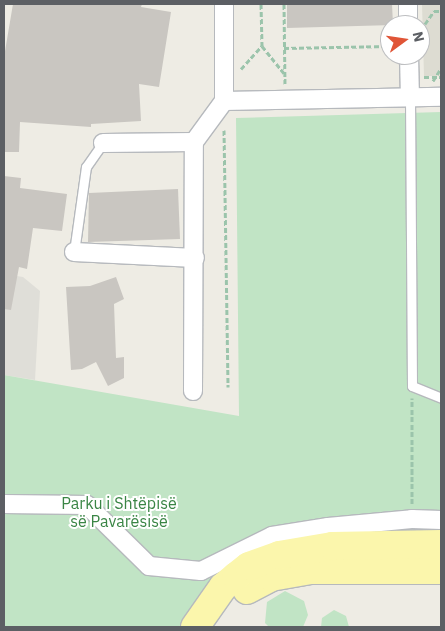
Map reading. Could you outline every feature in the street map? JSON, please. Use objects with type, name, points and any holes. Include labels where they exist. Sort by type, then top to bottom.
[{"type":"main road","points":[[207,620],[236,576],[261,561],[308,549],[358,545],[441,544]]},
{"type":"main road","points":[[207,620],[226,611],[246,591],[289,572],[441,570]]},
{"type":"street","points":[[193,391],[194,142],[224,100],[224,4]]},
{"type":"street","points":[[409,65],[410,98]]},
{"type":"street","points":[[224,100],[441,97]]},
{"type":"street","points":[[103,144],[194,142]]},
{"type":"street","points":[[74,252],[195,258]]},
{"type":"street","points":[[4,504],[86,505],[149,566],[201,571],[272,536],[412,519],[441,520]]},
{"type":"lane","points":[[410,98],[412,386],[441,398]]},
{"type":"lane","points":[[74,252],[86,167],[103,144]]},
{"type":"path","points":[[261,4],[262,46],[284,74]]},
{"type":"path","points":[[284,4],[285,100]]},
{"type":"path","points":[[430,16],[434,11],[434,4]]},
{"type":"path","points":[[434,11],[441,11]]},
{"type":"path","points":[[284,48],[380,46]]},
{"type":"path","points":[[436,77],[441,77]]},
{"type":"path","points":[[224,100],[228,387]]},
{"type":"path","points":[[412,386],[412,519]]},
{"type":"shaded area","points":[[422,4],[441,4],[441,76],[424,76],[424,65],[430,65],[430,15],[422,15]]},
{"type":"shaded area","points":[[4,274],[23,277],[40,291],[35,380],[4,375]]},
{"type":"green space","name":"Parku i Shtëpisë së Pavarësisë","points":[[441,112],[441,535],[222,570],[191,607],[179,627],[4,627],[4,375],[239,416],[236,118]]},
{"type":"green space","points":[[285,591],[304,601],[308,615],[303,627],[269,627],[265,623],[267,602]]},
{"type":"green space","points":[[334,610],[346,616],[349,627],[321,627],[322,618]]},
{"type":"building","points":[[13,4],[142,4],[141,7],[171,12],[159,87],[139,84],[141,121],[91,124],[91,127],[20,122],[19,152],[4,152],[4,57]]},
{"type":"building","points":[[287,4],[392,4],[393,15],[380,15],[380,25],[287,28]]},
{"type":"building","points":[[4,176],[21,178],[20,188],[67,194],[62,231],[33,228],[27,269],[19,267],[11,310],[4,309]]},
{"type":"building","points":[[178,189],[180,239],[88,242],[89,193]]},
{"type":"building","points":[[116,277],[124,299],[114,304],[116,358],[124,357],[124,378],[108,386],[96,362],[82,369],[71,370],[66,287],[90,286]]}]
